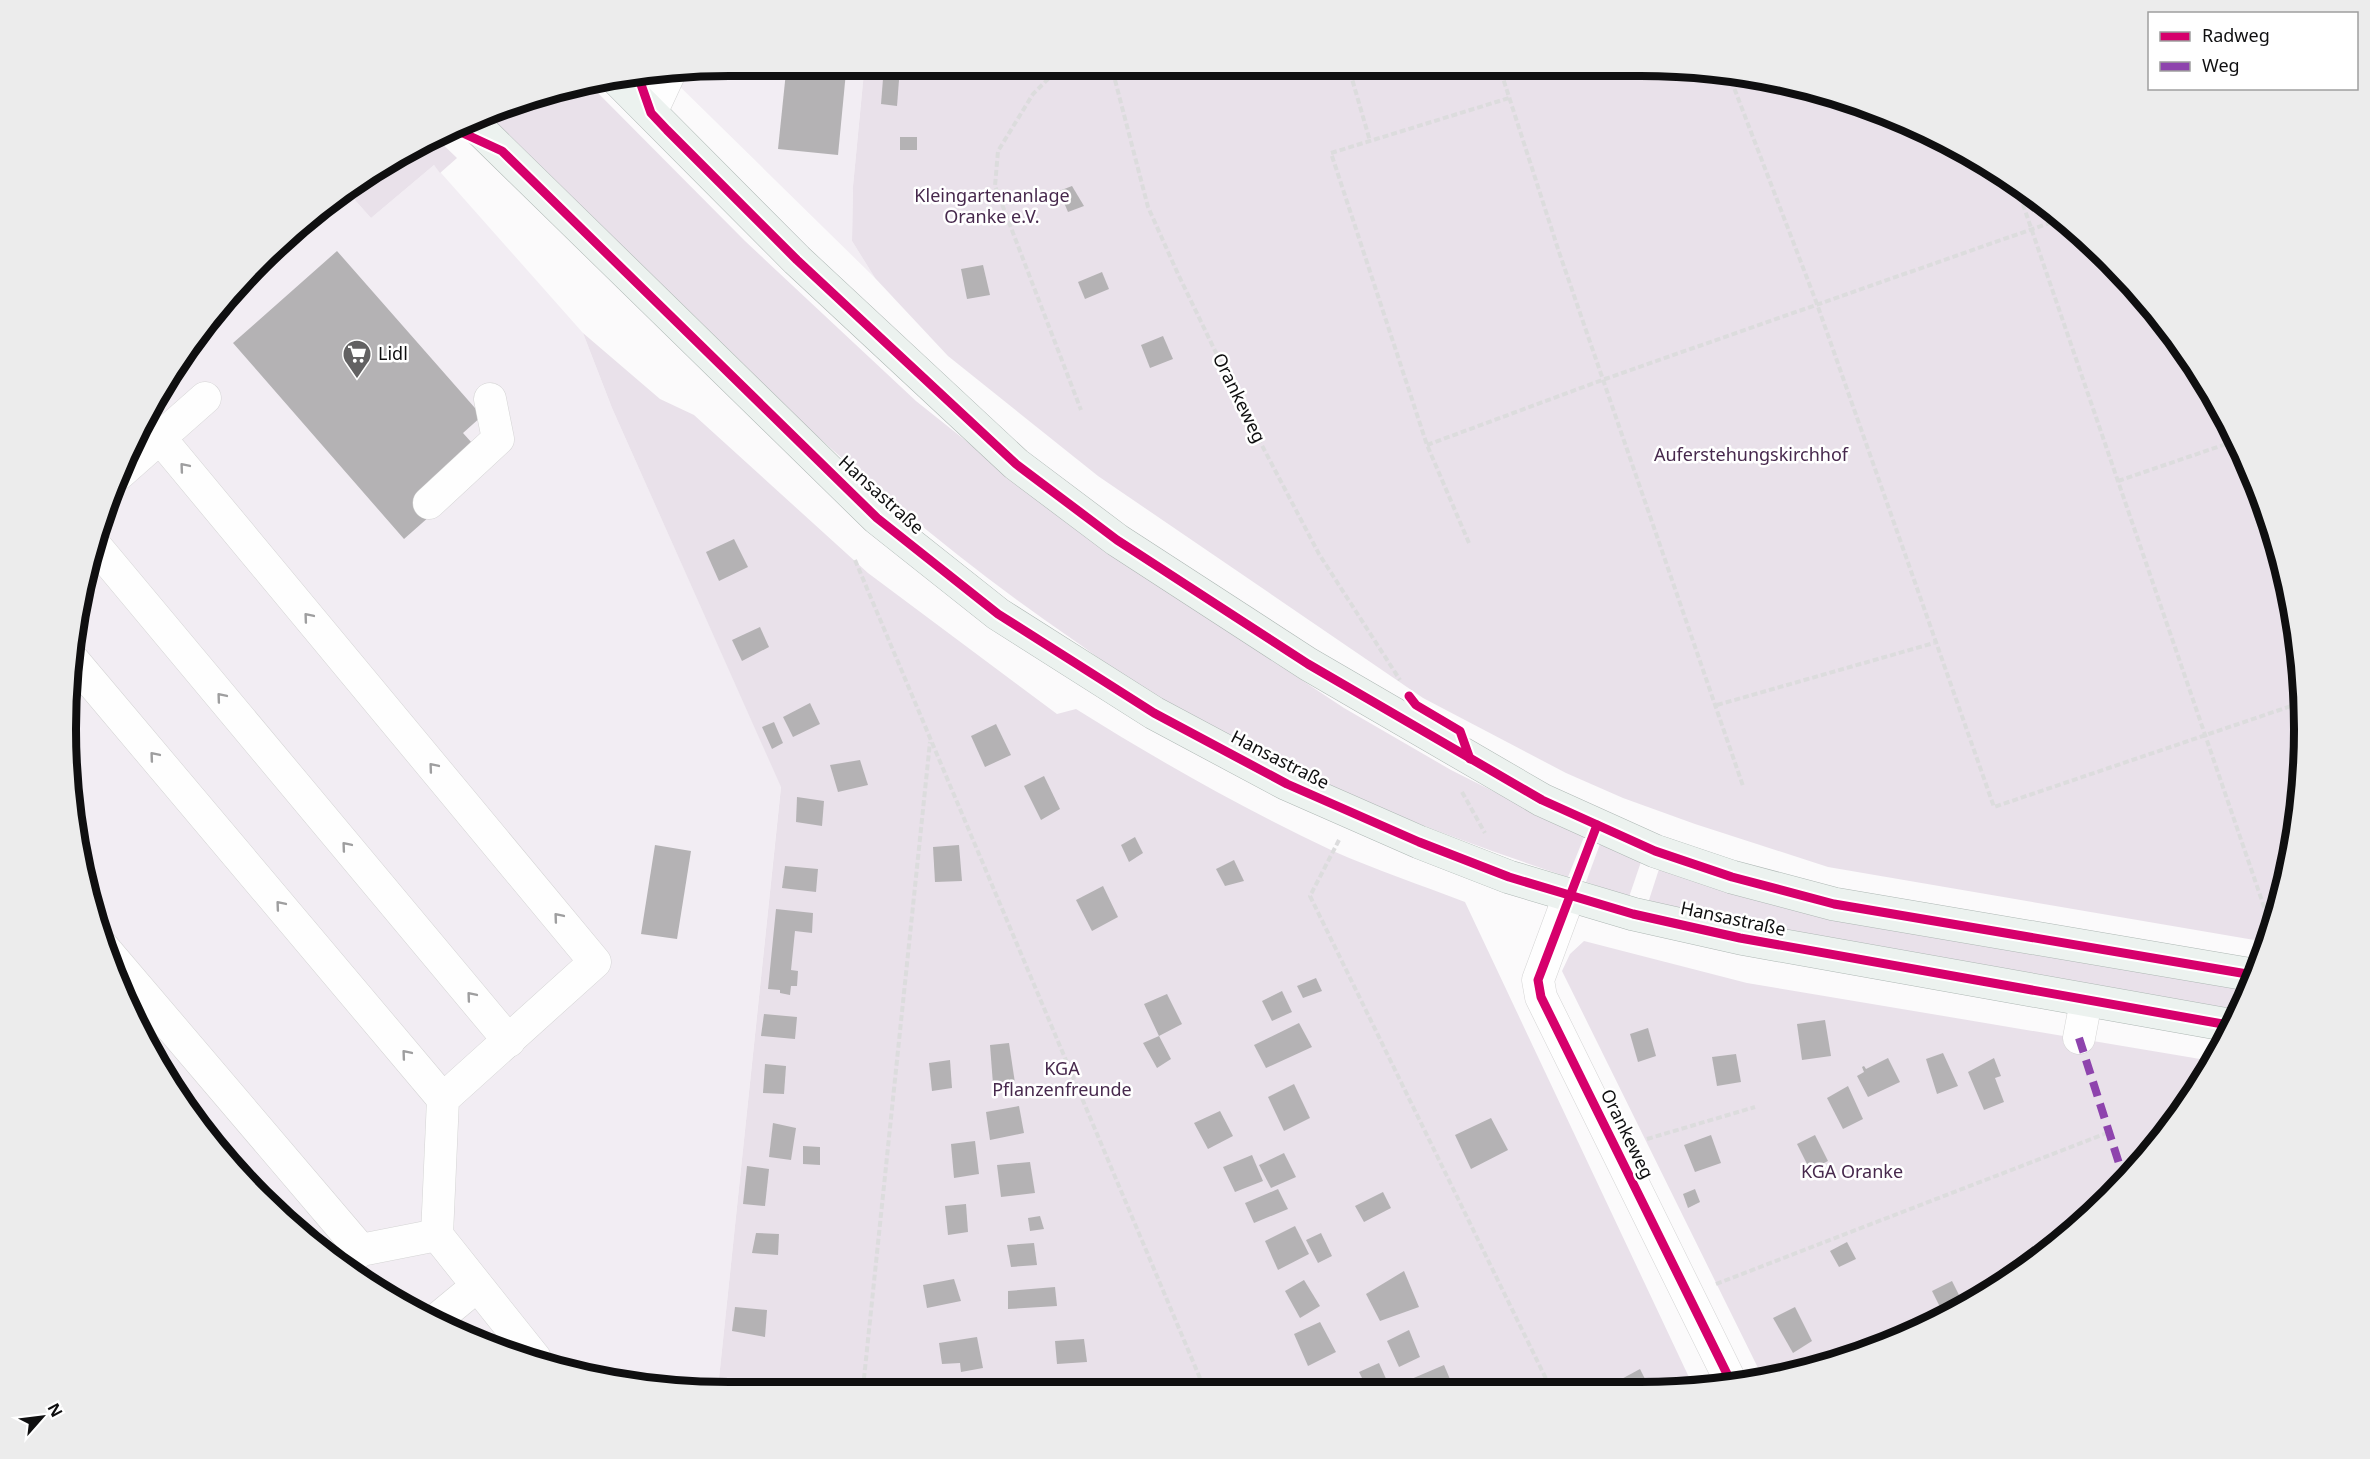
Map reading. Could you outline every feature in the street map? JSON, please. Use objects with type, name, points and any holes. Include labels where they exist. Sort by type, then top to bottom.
[{"type":"main road","points":[[623,85],[797,260],[1016,464],[1117,540],[1308,664],[1542,800],[1655,851],[1732,877],[1834,904],[2246,974]]},
{"type":"main road","name":"Hansastraße","points":[[477,127],[877,518],[998,614],[1154,713],[1287,784],[1419,842],[1509,877],[1633,914],[1740,938],[2223,1024]]},
{"type":"street","points":[[651,113],[666,80]]},
{"type":"street","points":[[136,459],[206,398]]},
{"type":"street","points":[[429,502],[498,439],[490,399]]},
{"type":"street","points":[[159,438],[595,962],[443,1099]]},
{"type":"street","points":[[101,553],[508,1041]]},
{"type":"street","points":[[80,668],[443,1099],[437,1235],[528,1350]]},
{"type":"street","name":"Orankeweg","points":[[1569,896],[1538,980],[1541,997],[1728,1377]]},
{"type":"street","points":[[124,973],[351,1258],[437,1235]]},
{"type":"street","points":[[2079,1038],[2086,1001]]},
{"type":"street","points":[[442,1315],[477,1286]]},
{"type":"path","points":[[1051,76],[1033,94],[998,151],[995,186],[1081,410]]},
{"type":"path","points":[[1351,76],[1370,141]]},
{"type":"path","points":[[1503,76],[1559,252],[1717,705],[1743,786]]},
{"type":"path","points":[[1732,83],[1817,304],[1934,643],[1994,807],[2207,737],[2293,706]]},
{"type":"path","points":[[1469,543],[1427,445],[1331,153],[1509,98]]},
{"type":"path","points":[[2022,200],[2267,914]]},
{"type":"path","points":[[1427,445],[2051,222]]},
{"type":"path","points":[[2118,481],[2227,444]]},
{"type":"path","points":[[855,560],[1202,1382]]},
{"type":"path","points":[[1717,705],[1934,643]]},
{"type":"path","points":[[864,1382],[930,741]]},
{"type":"path","points":[[1460,754],[1452,774],[1509,877]]},
{"type":"path","points":[[1339,840],[1310,896],[1548,1382]]},
{"type":"path","points":[[1640,1142],[1755,1107]]},
{"type":"path","points":[[1711,1285],[2107,1133]]},
{"type":"shaded area","points":[[730,76],[864,76],[853,186],[852,241],[875,278],[672,79]]},
{"type":"shaded area","points":[[434,165],[583,333],[612,408],[781,786],[719,1382],[644,1377],[602,1370],[520,1348],[480,1333],[403,1295],[332,1248],[268,1191],[239,1160],[211,1127],[187,1092],[164,1056],[126,979],[99,899],[82,815],[76,730],[78,687],[89,602],[111,520],[126,480],[164,403],[211,332],[239,299],[299,239],[352,197],[371,218]]},
{"type":"green space","name":"Auferstehungskirchhof","points":[[864,76],[1640,76],[1683,78],[1768,89],[1850,111],[1890,126],[1967,164],[2038,211],[2102,268],[2131,299],[2159,332],[2206,403],[2244,480],[2259,520],[2281,602],[2288,644],[2294,730],[2288,815],[2281,857],[2258,941],[1828,867],[1623,798],[1566,773],[1423,698],[1098,476],[948,356],[875,278],[852,241],[853,186]]},
{"type":"green space","points":[[596,91],[745,241],[916,401],[1093,542],[1344,708],[1451,770],[1584,837],[1568,877],[1407,819],[1302,774],[1200,722],[1120,674],[992,581],[915,520],[767,390],[492,121],[560,99]]},
{"type":"green space","points":[[442,144],[457,158],[440,173],[434,165],[371,218],[352,197],[403,164]]},
{"type":"green space","name":"KGA Pflanzenfreunde","points":[[583,333],[660,399],[694,415],[868,573],[1057,714],[1076,709],[1202,784],[1300,835],[1366,865],[1465,902],[1690,1380],[719,1382],[781,787],[612,408]]},
{"type":"green space","points":[[1600,844],[1642,859],[1629,897],[1586,882]]},
{"type":"green space","points":[[1660,866],[2240,987],[2229,1012],[1791,938],[1648,903]]},
{"type":"green space","name":"KGA Oranke","points":[[1584,941],[1747,983],[2204,1060],[2159,1127],[2131,1160],[2102,1191],[2038,1248],[1967,1295],[1890,1333],[1810,1360],[1760,1371],[1562,971],[1570,954]]},
{"type":"building","points":[[786,76],[846,76],[838,155],[778,149]]},
{"type":"building","points":[[883,79],[899,80],[897,106],[881,104]]},
{"type":"building","points":[[900,137],[917,137],[917,150],[900,150]]},
{"type":"building","points":[[1072,186],[1084,206],[1068,212],[1059,191]]},
{"type":"building","name":"Lidl","points":[[337,251],[482,416],[463,433],[472,443],[414,497],[430,516],[404,539],[233,343]]},
{"type":"building","points":[[983,265],[990,295],[967,299],[961,269]]},
{"type":"building","points":[[1102,272],[1109,289],[1085,299],[1078,282]]},
{"type":"building","points":[[1163,336],[1173,359],[1150,368],[1141,345]]},
{"type":"building","points":[[734,539],[748,567],[719,581],[706,552]]},
{"type":"building","points":[[760,627],[769,647],[742,661],[732,640]]},
{"type":"building","points":[[810,703],[820,724],[793,737],[783,717]]},
{"type":"building","points":[[774,722],[783,743],[772,749],[762,727]]},
{"type":"building","points":[[996,724],[1011,755],[985,767],[971,736]]},
{"type":"building","points":[[860,760],[868,785],[838,792],[830,765]]},
{"type":"building","points":[[1044,776],[1060,809],[1041,820],[1024,786]]},
{"type":"building","points":[[797,797],[824,801],[822,826],[796,822]]},
{"type":"building","points":[[1135,837],[1143,853],[1129,862],[1121,845]]},
{"type":"building","points":[[655,845],[691,851],[677,939],[641,934]]},
{"type":"building","points":[[959,845],[962,881],[935,882],[933,847]]},
{"type":"building","points":[[1234,860],[1244,881],[1225,886],[1216,869]]},
{"type":"building","points":[[785,866],[818,869],[816,892],[782,888]]},
{"type":"building","points":[[1103,886],[1118,917],[1092,931],[1076,900]]},
{"type":"building","points":[[776,909],[813,913],[812,933],[795,931],[791,970],[798,971],[797,986],[791,986],[790,995],[780,993],[780,990],[768,989]]},
{"type":"building","points":[[1316,978],[1322,991],[1303,998],[1297,986]]},
{"type":"building","points":[[1282,991],[1292,1012],[1272,1021],[1262,1001]]},
{"type":"building","points":[[1167,994],[1182,1024],[1159,1036],[1144,1004]]},
{"type":"building","points":[[764,1014],[797,1017],[795,1039],[761,1036]]},
{"type":"building","points":[[1825,1020],[1831,1056],[1802,1060],[1797,1024]]},
{"type":"building","points":[[1299,1023],[1312,1047],[1266,1068],[1254,1045]]},
{"type":"building","points":[[1648,1028],[1656,1056],[1638,1062],[1630,1034]]},
{"type":"building","points":[[1159,1036],[1171,1059],[1157,1068],[1143,1043]]},
{"type":"building","points":[[1009,1043],[1015,1083],[993,1084],[990,1045]]},
{"type":"building","points":[[1943,1053],[1958,1086],[1937,1094],[1926,1059]]},
{"type":"building","points":[[1736,1054],[1741,1082],[1717,1086],[1712,1057]]},
{"type":"building","points":[[1888,1058],[1900,1082],[1868,1097],[1857,1076],[1864,1072],[1862,1067],[1866,1069]]},
{"type":"building","points":[[1994,1058],[2001,1076],[1995,1078],[2004,1102],[1984,1110],[1968,1072]]},
{"type":"building","points":[[950,1060],[952,1088],[932,1091],[929,1063]]},
{"type":"building","points":[[765,1064],[786,1066],[784,1094],[763,1093]]},
{"type":"building","points":[[1294,1084],[1310,1118],[1284,1131],[1268,1097]]},
{"type":"building","points":[[1848,1086],[1863,1119],[1843,1129],[1827,1098]]},
{"type":"building","points":[[1019,1106],[1024,1133],[990,1140],[986,1112]]},
{"type":"building","points":[[1220,1111],[1233,1136],[1208,1149],[1194,1123]]},
{"type":"building","points":[[1491,1118],[1508,1150],[1471,1169],[1455,1135]]},
{"type":"building","points":[[773,1123],[796,1128],[791,1160],[769,1157]]},
{"type":"building","points":[[1711,1135],[1721,1163],[1695,1172],[1684,1145]]},
{"type":"building","points":[[1815,1135],[1828,1161],[1810,1170],[1797,1144]]},
{"type":"building","points":[[975,1141],[979,1174],[954,1178],[951,1144]]},
{"type":"building","points":[[803,1146],[820,1147],[820,1165],[803,1164]]},
{"type":"building","points":[[1284,1153],[1296,1177],[1271,1188],[1259,1165]]},
{"type":"building","points":[[1252,1155],[1263,1181],[1235,1192],[1223,1167]]},
{"type":"building","points":[[1030,1162],[1035,1193],[1001,1197],[997,1165]]},
{"type":"building","points":[[747,1166],[769,1169],[765,1206],[743,1204]]},
{"type":"building","points":[[1278,1189],[1288,1209],[1254,1223],[1245,1203]]},
{"type":"building","points":[[1695,1189],[1700,1202],[1688,1208],[1683,1194]]},
{"type":"building","points":[[1383,1192],[1391,1208],[1364,1222],[1355,1206]]},
{"type":"building","points":[[966,1204],[968,1232],[948,1235],[945,1206]]},
{"type":"building","points":[[1040,1216],[1044,1229],[1030,1231],[1028,1218]]},
{"type":"building","points":[[1295,1226],[1309,1254],[1278,1270],[1265,1241]]},
{"type":"building","points":[[756,1233],[779,1234],[778,1255],[752,1253]]},
{"type":"building","points":[[1321,1233],[1332,1256],[1318,1263],[1306,1240]]},
{"type":"building","points":[[1847,1242],[1856,1259],[1839,1267],[1830,1251]]},
{"type":"building","points":[[1034,1243],[1037,1265],[1011,1267],[1007,1245]]},
{"type":"building","points":[[1404,1271],[1419,1307],[1380,1321],[1366,1294]]},
{"type":"building","points":[[954,1279],[961,1301],[927,1308],[923,1285]]},
{"type":"building","points":[[1304,1280],[1320,1306],[1300,1318],[1285,1291]]},
{"type":"building","points":[[1952,1281],[1961,1298],[1941,1309],[1932,1291]]},
{"type":"building","points":[[1055,1287],[1057,1306],[1008,1309],[1008,1291]]},
{"type":"building","points":[[735,1307],[767,1310],[765,1337],[732,1331]]},
{"type":"building","points":[[1795,1307],[1812,1341],[1793,1353],[1773,1318]]},
{"type":"building","points":[[1320,1322],[1336,1352],[1308,1366],[1294,1334]]},
{"type":"building","points":[[1409,1330],[1420,1357],[1399,1367],[1387,1341]]},
{"type":"building","points":[[977,1337],[983,1368],[961,1372],[960,1363],[942,1364],[939,1343]]},
{"type":"building","points":[[1084,1339],[1087,1362],[1057,1364],[1055,1341]]},
{"type":"building","points":[[1379,1363],[1387,1382],[1364,1382],[1359,1372]]},
{"type":"building","points":[[1444,1365],[1451,1382],[1404,1382]]},
{"type":"building","points":[[1640,1369],[1646,1382],[1640,1382],[1616,1382]]},
{"type":"marked path","points":[[2079,1038],[2121,1170]]},
{"type":"cycle path","points":[[640,83],[651,113],[667,130],[797,260],[1016,464],[1117,540],[1308,664],[1542,800],[1655,851],[1732,877],[1834,904],[2246,974]]},
{"type":"cycle path","points":[[464,133],[502,151],[877,518],[998,614],[1154,713],[1287,784],[1419,842],[1509,877],[1633,914],[1740,938],[2223,1024]]},
{"type":"cycle path","points":[[1409,696],[1416,705],[1460,731],[1470,759]]},
{"type":"cycle path","points":[[1597,825],[1538,980],[1541,997],[1728,1377]]},
{"type":"place","name":"Lidl","points":[[357,380]]},
{"type":"park label","name":"Kleingartenanlage Oranke e.V.","points":[[992,206]]}]
